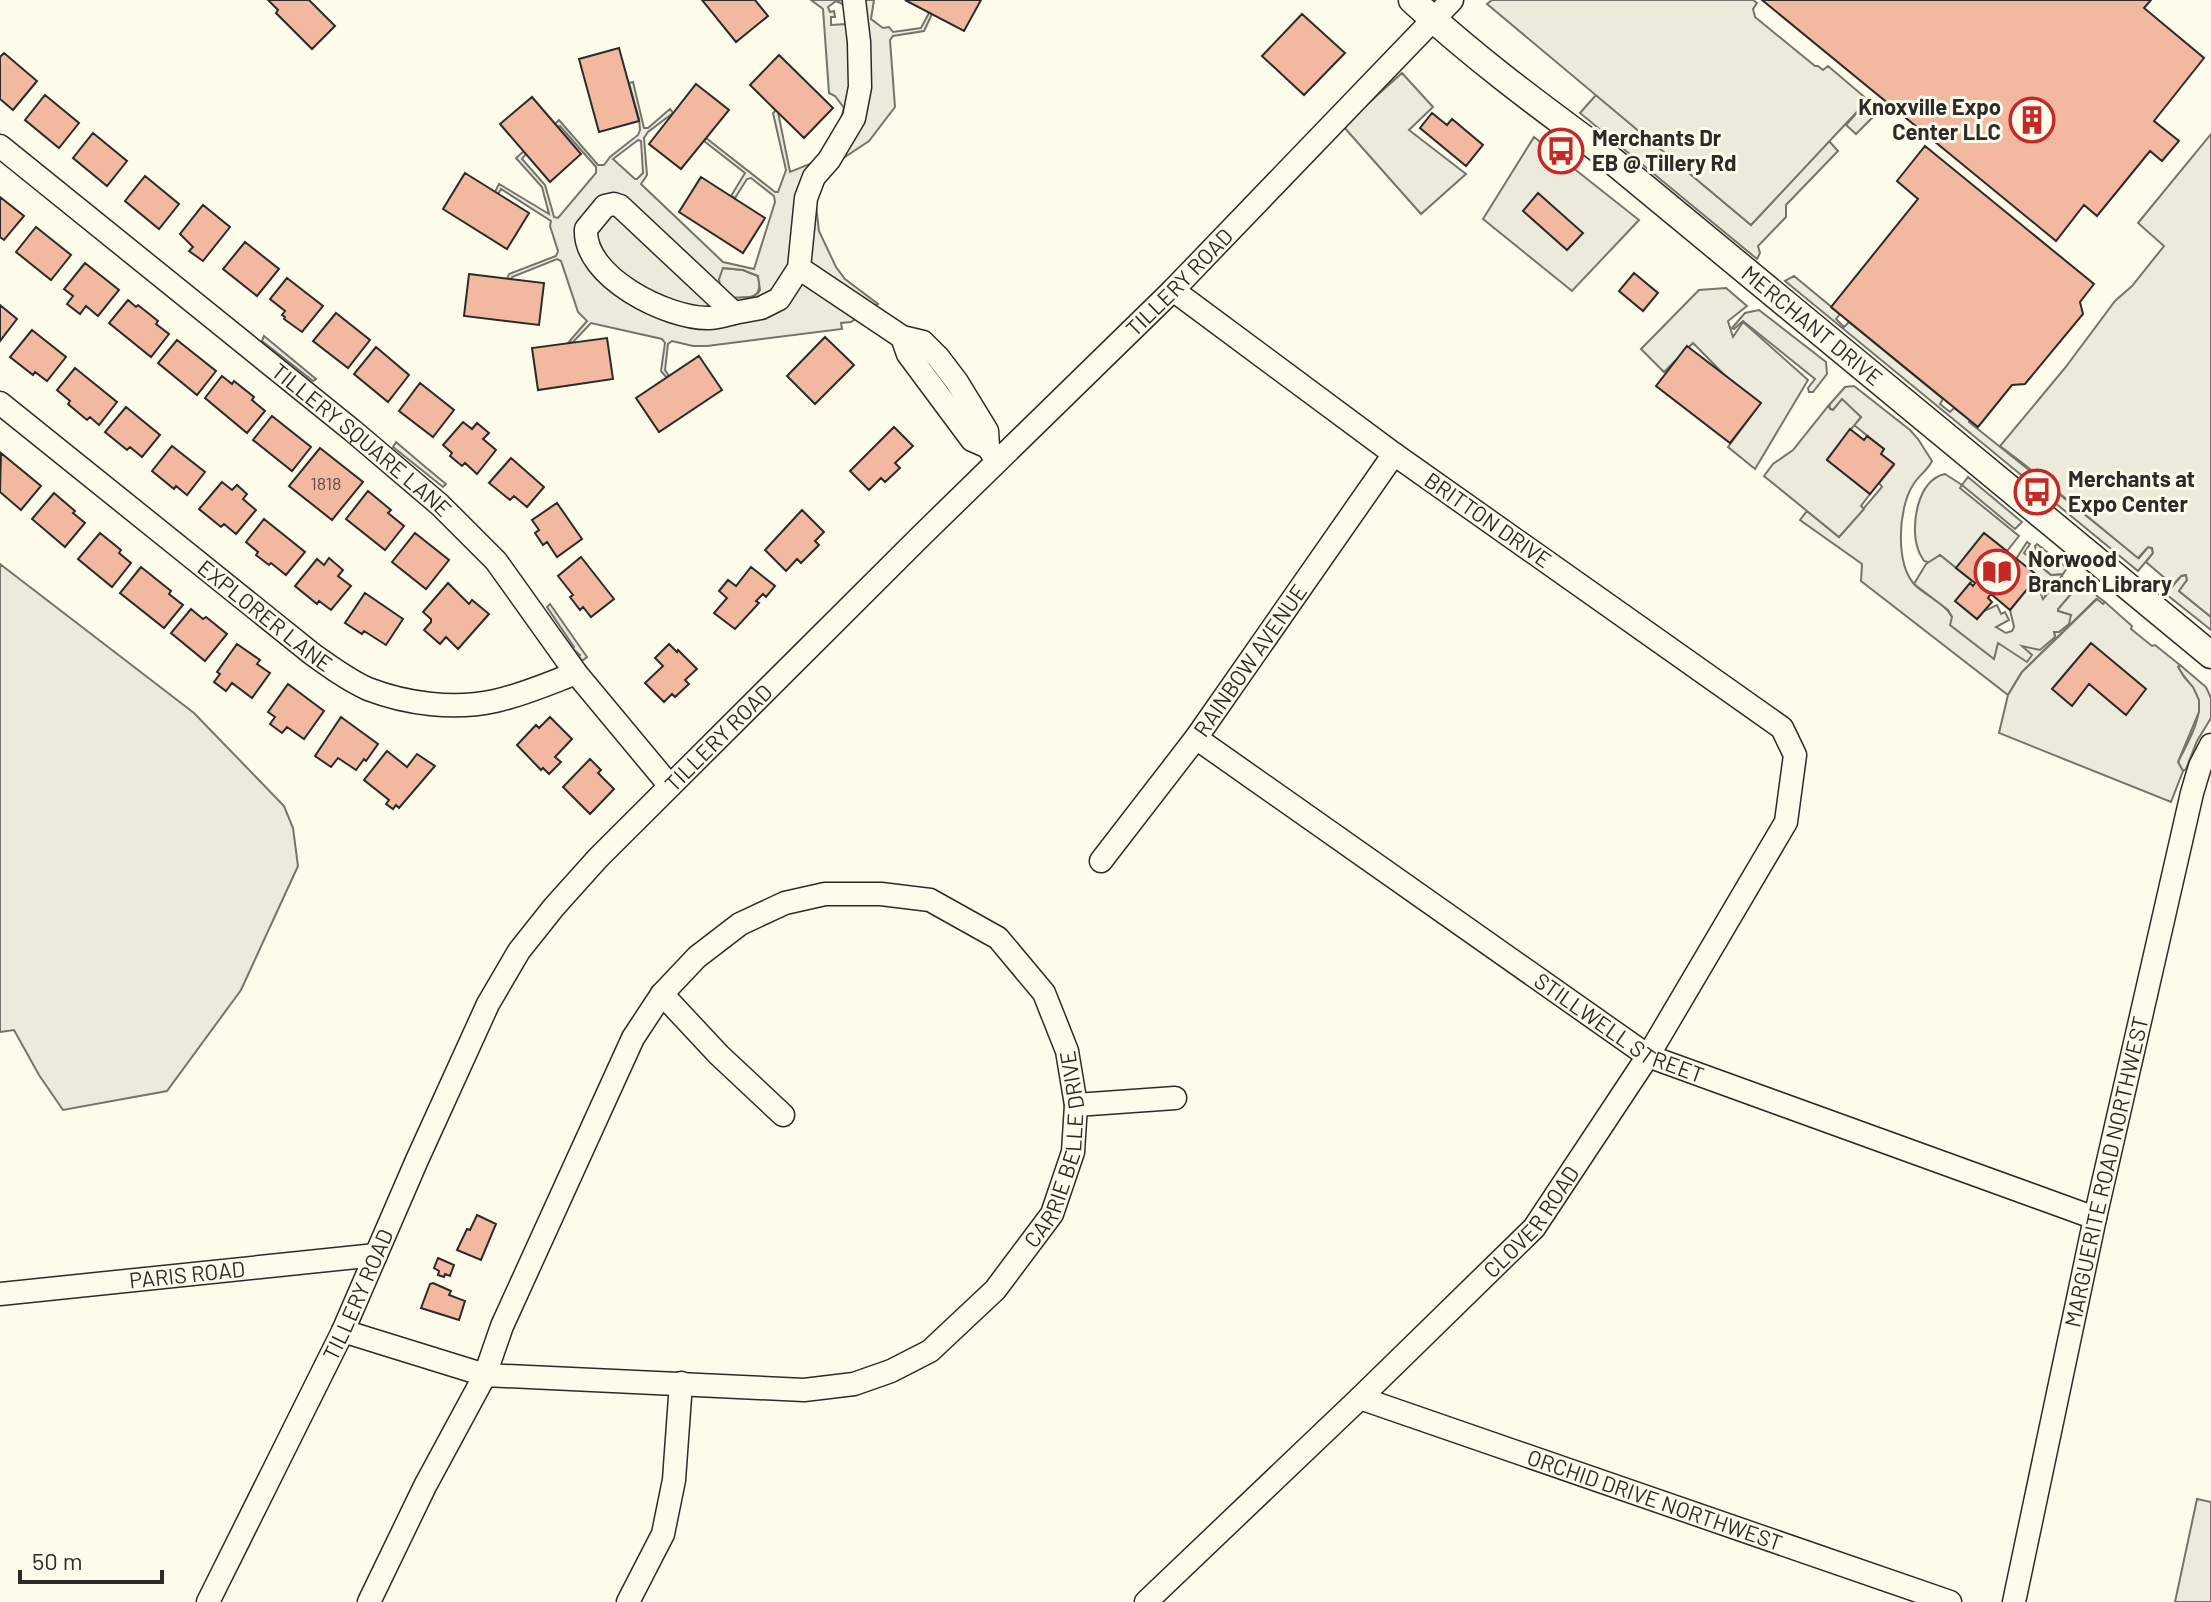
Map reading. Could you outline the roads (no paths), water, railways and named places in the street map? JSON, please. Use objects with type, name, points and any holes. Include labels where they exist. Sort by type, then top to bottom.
[{"type":"main road","name":"MERCHANT DRIVE","points":[[1412,0],[1514,87],[1597,148],[2211,655]]},
{"type":"street","points":[[734,313],[620,206],[605,206],[586,229],[591,253],[605,270],[629,291],[659,307],[709,318],[761,308],[779,299],[799,268],[806,198],[814,177],[829,160],[854,118],[860,87],[854,0]]},
{"type":"street","name":"TILLERY ROAD","points":[[208,1602],[343,1331],[488,1004],[519,951],[589,868],[993,454],[1173,290],[1452,0]]},
{"type":"street","name":"TILLERY SQUARE LANE","points":[[0,146],[440,505],[496,561],[576,673],[670,786]]},
{"type":"street","points":[[799,268],[902,337],[908,354],[972,440],[993,454]]},
{"type":"street","name":"BRITTON DRIVE","points":[[1173,290],[1394,454],[1782,728],[1795,755]]},
{"type":"street","name":"EXPLORER LANE","points":[[0,403],[311,653],[367,688],[397,698],[460,705],[493,702],[576,673]]},
{"type":"street","name":"RAINBOW AVENUE","points":[[1101,861],[1196,738],[1394,454]]},
{"type":"street","name":"STILLWELL STREET","points":[[1196,738],[1648,1056],[2095,1218]]},
{"type":"street","name":"MARGUERITE ROAD NORTHWEST","points":[[2014,1602],[2095,1218],[2192,793],[2200,766],[2211,745]]},
{"type":"street","name":"CLOVER ROAD","points":[[1146,1602],[1534,1228],[1648,1056],[1786,822],[1795,755]]},
{"type":"street","name":"CARRIE BELLE DRIVE","points":[[343,1331],[485,1375],[804,1390],[854,1384],[891,1371],[930,1351],[995,1290],[1052,1214],[1073,1152],[1076,1105],[1067,1051],[1044,993],[998,938],[930,900],[881,894],[825,894],[785,903],[740,924],[697,957],[662,994],[633,1038],[502,1326],[485,1375]]},
{"type":"street","points":[[662,994],[719,1055],[783,1115]]},
{"type":"street","points":[[1076,1105],[1175,1098]]},
{"type":"street","name":"PARIS ROAD","points":[[0,1294],[376,1255]]},
{"type":"street","points":[[369,1602],[425,1486],[485,1375]]},
{"type":"street","points":[[628,1602],[663,1534],[674,1480],[681,1383]]},
{"type":"street","name":"ORCHID DRIVE NORTHWEST","points":[[1360,1398],[1950,1602]]},
{"type":"place","name":"Knoxville Expo Center LLC","points":[[2032,120]]},
{"type":"place","name":"Merchants Dr EB @ Tillery Rd","points":[[1561,151]]},
{"type":"place","name":"Merchants at Expo Center","points":[[2037,492]]},
{"type":"place","name":"Norwood Branch Library","points":[[1997,572]]}]
